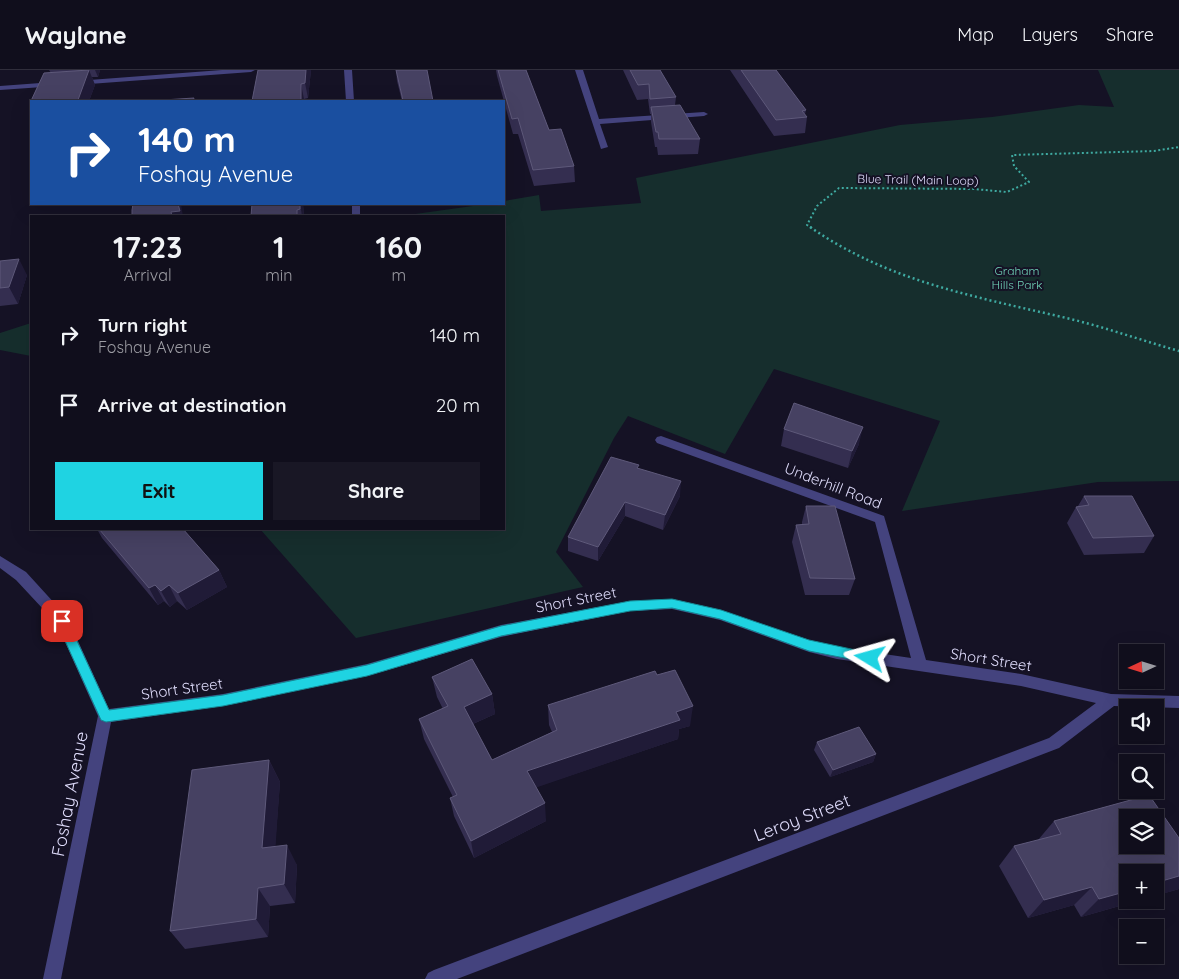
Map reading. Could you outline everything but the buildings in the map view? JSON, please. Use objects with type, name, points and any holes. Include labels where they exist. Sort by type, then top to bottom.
[{"type":"street","points":[[0,88],[250,70]]},
{"type":"street","points":[[348,70],[350,100]]},
{"type":"street","points":[[579,70],[604,147]]},
{"type":"street","points":[[596,122],[704,114]]},
{"type":"street","points":[[356,205],[356,215]]},
{"type":"street","name":"Underhill Road","points":[[661,440],[880,519],[920,665]]},
{"type":"street","name":"Foshay Avenue","points":[[0,561],[20,576],[62,621],[106,716],[52,979]]},
{"type":"street","name":"Short Street","points":[[106,716],[223,700],[367,670],[501,631],[630,606],[672,604],[721,615],[809,646],[837,653],[1021,680],[1111,700]]},
{"type":"street","points":[[1111,700],[1178,704]]},
{"type":"street","name":"Leroy Street","points":[[434,979],[1054,743],[1111,700]]},
{"type":"path","name":"Blue Trail (Main Loop)","points":[[1179,147],[1154,151],[1012,155],[1014,166],[1029,182],[1007,192],[974,189],[839,188],[817,206],[807,224],[830,243],[881,268],[930,286],[1065,318],[1179,351]]},
{"type":"green space","name":"Graham Hills Park","points":[[1098,70],[1179,70],[1179,481],[1098,482],[902,511],[940,421],[774,369],[725,454],[628,416],[614,438],[556,552],[583,587],[356,638],[261,530],[505,530],[505,215],[408,215],[480,205],[505,205],[505,201],[539,195],[541,211],[641,203],[636,178],[900,125],[992,117],[1079,105],[1114,107]]},
{"type":"green space","points":[[30,323],[30,356],[0,350],[0,333]]},
{"type":"route","points":[[62,621],[106,716],[223,700],[367,670],[501,631],[630,606],[672,604],[721,615],[809,646],[870,658]]}]
